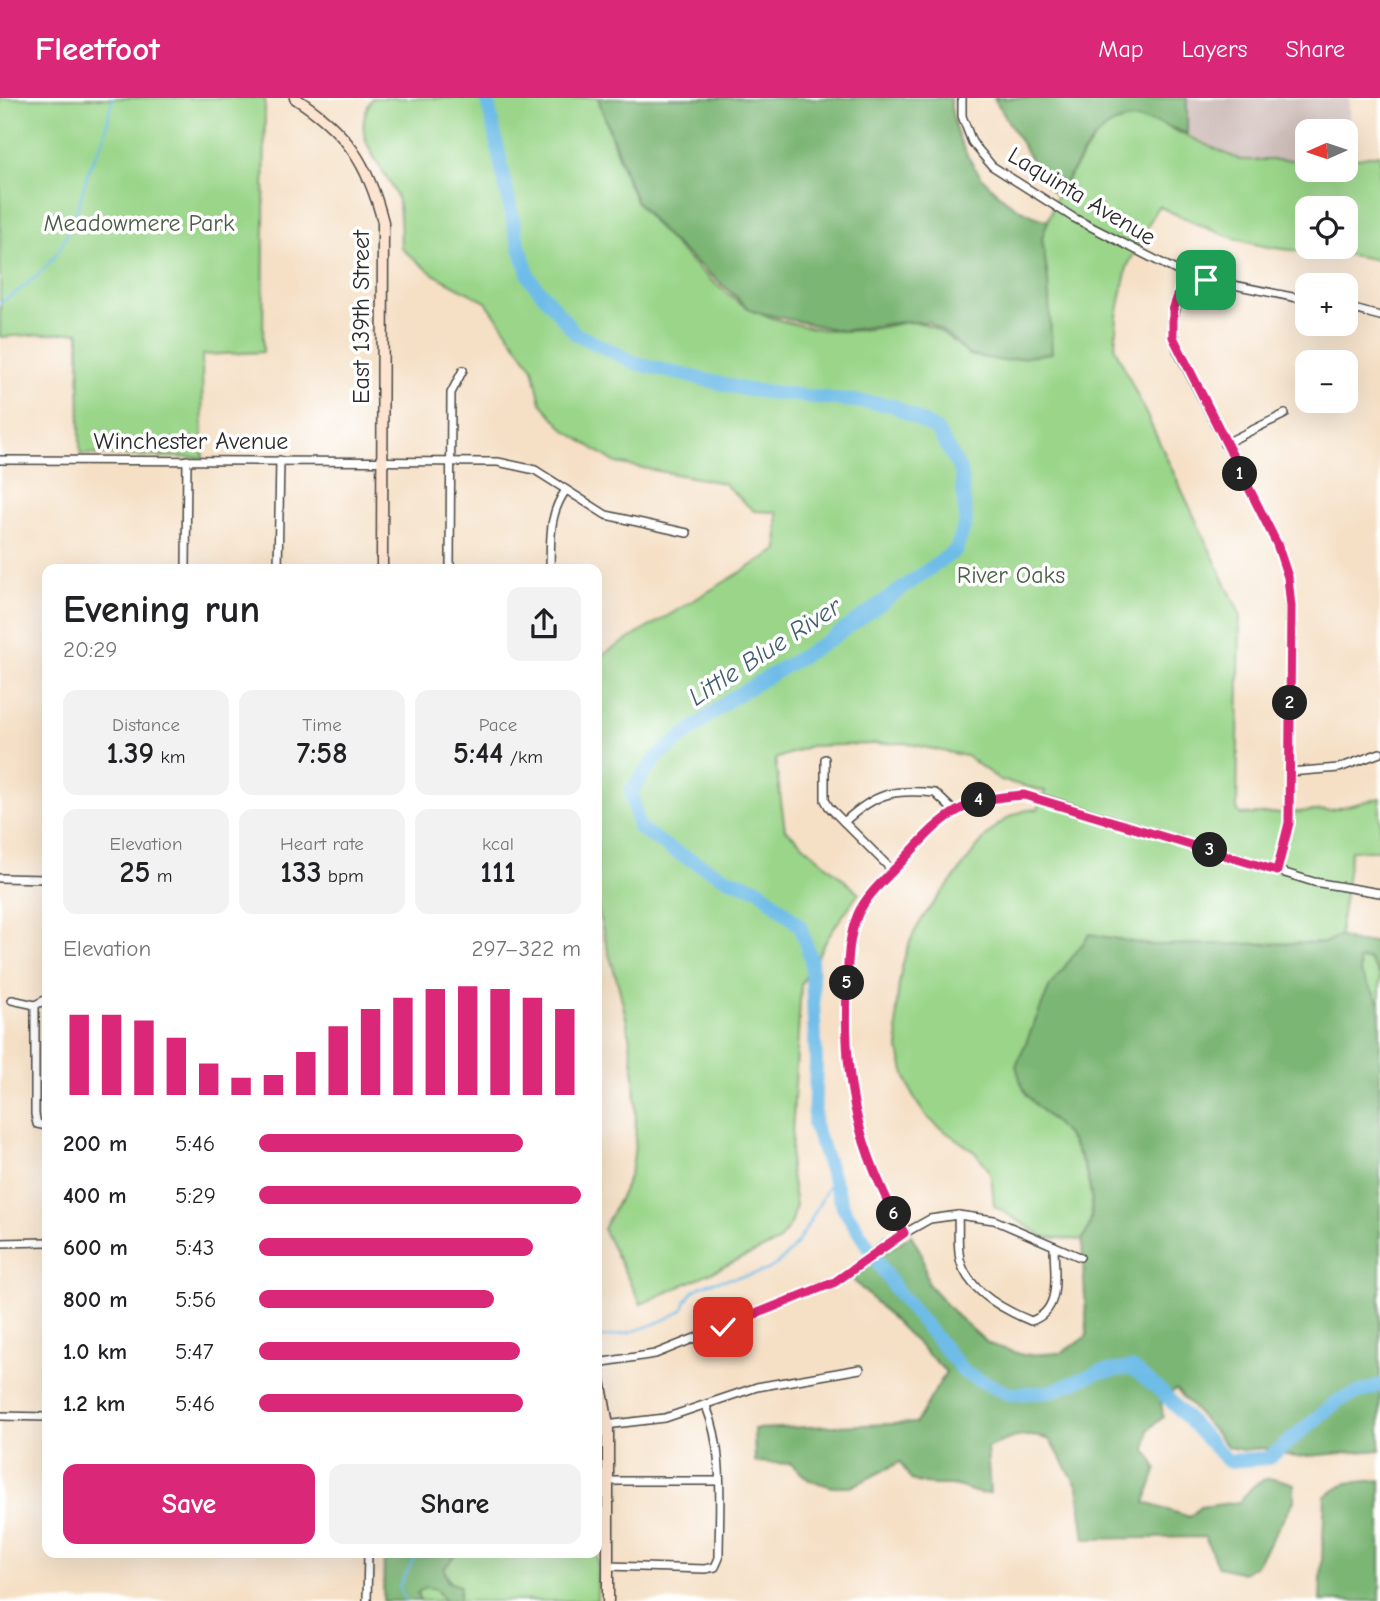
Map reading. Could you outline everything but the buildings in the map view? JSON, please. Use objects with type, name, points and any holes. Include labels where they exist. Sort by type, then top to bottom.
[{"type":"street","name":"East 139th Street","points":[[295,98],[332,125],[359,157],[371,182],[383,222],[382,564]]},
{"type":"street","name":"Laquinta Avenue","points":[[962,98],[962,116],[972,142],[992,166],[1074,218],[1185,275],[1295,298]]},
{"type":"street","points":[[1185,275],[1173,310],[1173,337],[1224,444],[1277,544],[1288,577],[1291,607],[1289,823],[1277,871]]},
{"type":"street","points":[[1358,310],[1380,316]]},
{"type":"street","points":[[450,564],[451,394],[463,370]]},
{"type":"street","points":[[1224,444],[1285,414]]},
{"type":"street","name":"Winchester Avenue","points":[[0,460],[383,460],[519,465],[535,470],[606,515],[644,526],[687,533]]},
{"type":"street","points":[[186,564],[187,460]]},
{"type":"street","points":[[278,564],[280,460]]},
{"type":"street","points":[[550,564],[554,506],[566,490]]},
{"type":"street","points":[[1289,772],[1339,768],[1380,753]]},
{"type":"street","points":[[825,759],[825,800],[893,871]]},
{"type":"street","points":[[844,822],[864,803],[891,792],[935,793],[954,811]]},
{"type":"street","points":[[904,1233],[882,1192],[859,1132],[848,1072],[845,1026],[851,935],[859,911],[893,871],[954,811],[985,797],[1035,797],[1277,871],[1336,887],[1380,893]]},
{"type":"street","points":[[0,878],[42,879]]},
{"type":"street","points":[[12,1000],[35,1005],[42,1002]]},
{"type":"street","points":[[35,1005],[34,1104],[37,1124],[42,1125]]},
{"type":"street","points":[[958,1215],[960,1260],[968,1277],[996,1303],[1031,1321],[1044,1316],[1053,1303],[1054,1246]]},
{"type":"street","points":[[602,1362],[655,1354],[835,1282],[887,1243],[930,1219],[958,1215],[994,1220],[1080,1256]]},
{"type":"street","points":[[0,1243],[42,1242]]},
{"type":"street","points":[[608,1601],[608,1566],[603,1519],[609,1480],[603,1426],[665,1418],[757,1387],[860,1369]]},
{"type":"street","points":[[608,1566],[705,1569],[716,1564],[719,1558],[716,1441],[706,1406]]},
{"type":"street","points":[[0,1416],[42,1417]]},
{"type":"street","points":[[609,1480],[718,1481]]},
{"type":"street","points":[[368,1558],[368,1601]]},
{"type":"shaded area","points":[[1187,98],[1349,98],[1349,119],[1295,119],[1295,160],[1240,160],[1187,134]]},
{"type":"green space","name":"Meadowmere Park","points":[[0,98],[265,98],[263,352],[202,355],[203,458],[80,454],[79,332],[0,337]]},
{"type":"green space","name":"River Oaks","points":[[372,98],[598,98],[622,168],[638,203],[692,262],[741,304],[773,318],[833,331],[920,323],[934,328],[969,355],[1048,280],[1042,238],[1057,195],[1101,128],[1123,118],[1150,119],[1240,160],[1295,160],[1295,182],[1358,182],[1358,158],[1380,154],[1380,261],[1358,256],[1358,196],[1295,196],[1295,250],[1236,239],[1158,206],[1127,267],[1117,316],[1115,348],[1240,614],[1237,809],[1241,815],[1331,810],[1380,798],[1380,850],[1351,850],[1339,936],[1324,943],[1148,945],[1090,934],[1050,986],[1026,1094],[1064,1131],[1081,1160],[1092,1202],[1088,1229],[1082,1240],[1045,1237],[994,1206],[988,1169],[975,1153],[924,1113],[912,1094],[899,1046],[897,1019],[902,967],[919,924],[990,832],[1012,816],[1038,809],[1045,791],[1000,780],[966,756],[905,743],[810,746],[775,759],[785,829],[859,893],[833,929],[801,984],[790,1169],[796,1205],[792,1222],[778,1242],[641,1304],[603,1229],[621,1196],[631,1170],[636,1123],[632,1058],[626,1018],[602,928],[602,655],[778,550],[777,512],[754,511],[723,483],[616,463],[565,430],[541,403],[533,368],[486,302],[433,274],[401,248],[399,204],[365,138],[365,113]]},
{"type":"green space","points":[[598,98],[950,98],[960,139],[980,174],[1010,203],[1048,221],[1042,238],[1048,280],[1052,353],[1003,361],[969,355],[947,334],[928,322],[902,322],[842,331],[752,311],[666,236],[636,201]]},
{"type":"green space","points":[[994,98],[1187,98],[1187,134],[1160,124],[1139,120],[1121,121],[1094,139],[1057,196],[1047,186]]},
{"type":"green space","points":[[1090,934],[1149,945],[1324,943],[1339,936],[1355,942],[1380,942],[1380,975],[1368,959],[1359,960],[1360,973],[1380,1003],[1380,1450],[1295,1457],[1262,1448],[1242,1450],[1228,1447],[1176,1389],[1161,1400],[1163,1417],[1148,1430],[1146,1450],[1157,1468],[1145,1503],[1190,1517],[1200,1507],[1239,1502],[1262,1480],[1275,1479],[1294,1484],[1294,1501],[1256,1565],[1243,1573],[1218,1567],[1205,1537],[1085,1539],[1078,1487],[1050,1440],[1041,1437],[1018,1437],[987,1448],[990,1493],[985,1494],[951,1485],[931,1485],[911,1480],[900,1462],[851,1487],[833,1487],[809,1480],[791,1464],[755,1462],[754,1429],[916,1423],[946,1372],[850,1277],[911,1235],[922,1254],[928,1284],[957,1316],[989,1344],[1023,1355],[1061,1353],[1087,1336],[1082,1240],[1091,1215],[1090,1186],[1074,1144],[1026,1093],[1016,1066],[1050,986]]},
{"type":"green space","points":[[1368,959],[1380,975],[1380,1003],[1359,973],[1359,960]]},
{"type":"green space","points":[[1380,1480],[1380,1601],[1320,1601],[1325,1496],[1347,1483]]},
{"type":"green space","points":[[384,1558],[452,1558],[444,1569],[448,1582],[460,1586],[459,1600],[444,1601],[436,1589],[426,1587],[417,1593],[420,1601],[383,1601]]},
{"type":"green space","points":[[452,1558],[598,1558],[597,1601],[458,1601],[444,1569]]},
{"type":"green space","points":[[426,1586],[436,1589],[444,1601],[420,1601],[417,1593]]},
{"type":"waterway","points":[[0,303],[37,275],[61,247],[76,213],[90,165],[103,140],[113,98]]},
{"type":"waterway","name":"Little Blue River","points":[[487,98],[516,235],[530,279],[576,334],[638,364],[748,390],[892,405],[937,430],[961,471],[966,521],[956,550],[831,639],[729,700],[655,759],[631,791],[639,828],[672,850],[726,878],[759,889],[800,926],[811,960],[816,1061],[814,1124],[843,1207],[895,1289],[965,1373],[1009,1394],[1050,1392],[1099,1372],[1132,1368],[1162,1392],[1228,1461],[1269,1458],[1339,1400],[1380,1385]]},
{"type":"waterway","points":[[602,1338],[633,1331],[683,1310],[688,1298],[706,1284],[769,1269],[799,1241],[833,1178]]},
{"type":"waterway","points":[[405,1601],[399,1586],[415,1558]]},
{"type":"route","points":[[723,1327],[835,1282],[904,1233],[868,1160],[853,1101],[845,1026],[851,935],[859,911],[872,893],[938,824],[954,811],[985,797],[1024,795],[1045,799],[1277,871],[1289,823],[1291,607],[1288,577],[1277,544],[1224,444],[1173,337],[1173,310],[1185,275],[1206,280]]}]
